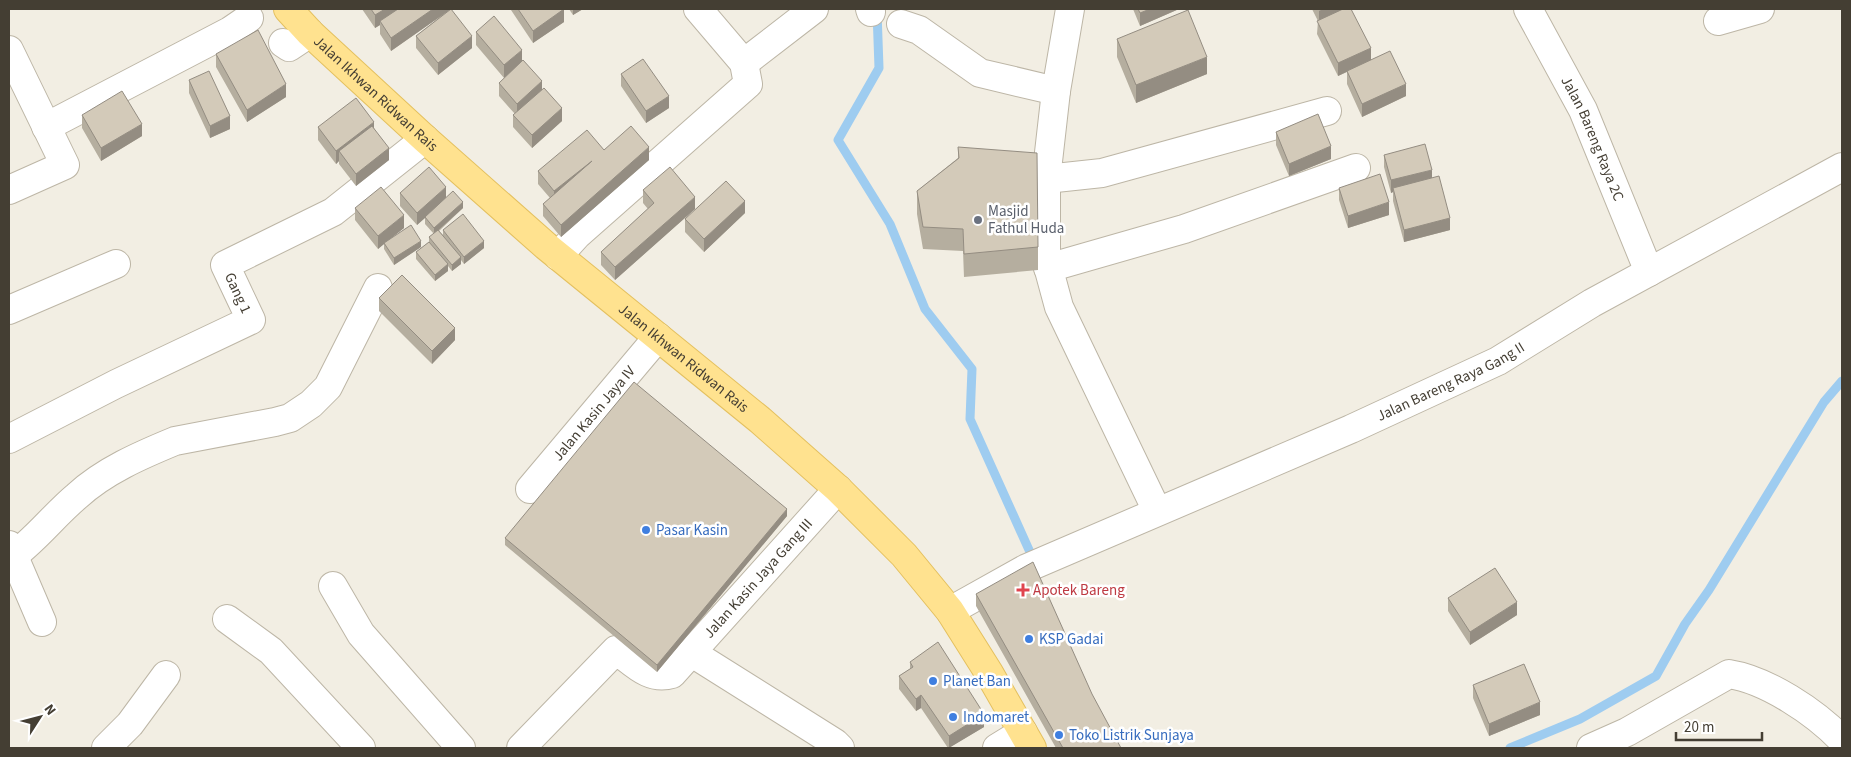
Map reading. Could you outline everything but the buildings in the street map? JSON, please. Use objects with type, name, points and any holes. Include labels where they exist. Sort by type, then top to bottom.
[{"type":"main road","name":"Jalan Ikhwan Ridwan Rais","points":[[288,9],[310,33],[425,139],[558,256],[760,420],[838,489],[904,555],[950,612],[1027,740]]},
{"type":"street","points":[[558,256],[578,235],[748,84],[744,63],[698,9]]},
{"type":"street","points":[[744,63],[814,9]]},
{"type":"street","points":[[1070,9],[1056,91],[1046,179],[1046,259],[1059,307],[1157,511]]},
{"type":"street","name":"Jalan Bareng Raya 2C","points":[[1528,9],[1583,110],[1650,272]]},
{"type":"street","points":[[1718,21],[1760,9]]},
{"type":"street","points":[[46,127],[230,31],[250,17]]},
{"type":"street","points":[[901,24],[919,30],[980,72],[1056,91]]},
{"type":"street","points":[[283,43],[289,47],[310,33]]},
{"type":"street","points":[[9,50],[65,165],[9,190]]},
{"type":"street","points":[[1046,179],[1111,171],[1327,111]]},
{"type":"street","name":"Gang 1","points":[[9,439],[116,384],[251,320],[225,265],[333,212],[425,139]]},
{"type":"street","name":"Jalan Bareng Raya Gang II","points":[[950,612],[1035,565],[1351,429],[1498,361],[1650,272],[1842,166]]},
{"type":"street","points":[[1048,268],[1184,230],[1356,168]]},
{"type":"street","points":[[9,310],[116,264]]},
{"type":"street","points":[[42,622],[10,553],[101,477],[157,448],[175,441],[290,418],[311,404],[328,387],[378,288]]},
{"type":"street","name":"Jalan Kasin Jaya IV","points":[[530,489],[658,337]]},
{"type":"street","name":"Jalan Kasin Jaya Gang III","points":[[685,661],[838,489]]},
{"type":"street","points":[[333,586],[361,634],[461,748]]},
{"type":"street","points":[[227,619],[271,651],[362,748]]},
{"type":"street","points":[[521,748],[616,650],[652,676],[663,677],[672,674],[685,661],[835,743],[840,748]]},
{"type":"street","points":[[1591,748],[1627,732],[1729,674],[1763,684],[1794,702],[1842,740]]},
{"type":"street","points":[[106,748],[130,724],[166,675]]},
{"type":"street","points":[[997,748],[1027,740]]},
{"type":"waterway","points":[[877,11],[879,68],[838,140],[890,224],[925,309],[972,369],[970,419],[1034,561]]},
{"type":"waterway","points":[[1510,748],[1580,719],[1656,676],[1685,624],[1709,590],[1824,402],[1842,381]]},
{"type":"place","name":"Masjid Fathul Huda","points":[[978,220]]},
{"type":"place","name":"Pasar Kasin","points":[[646,530]]},
{"type":"place","name":"Apotek Bareng","points":[[1023,590]]},
{"type":"place","name":"KSP Gadai","points":[[1029,639]]},
{"type":"place","name":"Planet Ban","points":[[933,681]]},
{"type":"place","name":"Indomaret","points":[[953,717]]},
{"type":"place","name":"Toko Listrik Sunjaya","points":[[1059,735]]}]
